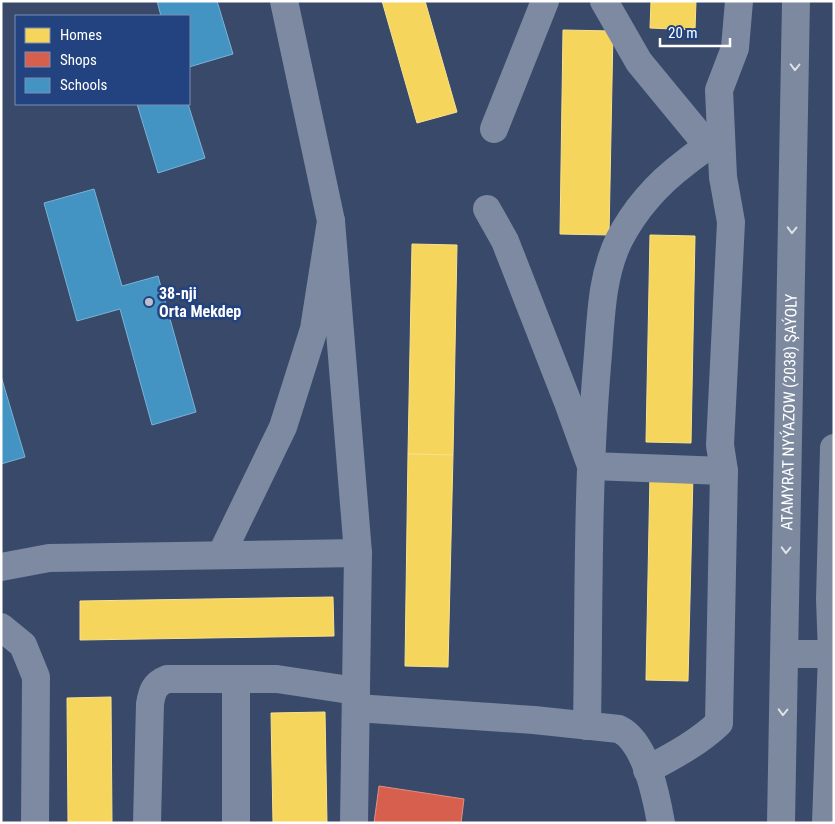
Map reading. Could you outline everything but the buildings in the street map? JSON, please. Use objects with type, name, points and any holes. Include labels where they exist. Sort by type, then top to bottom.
[{"type":"main road","name":"ATAMYRAT NYÝAZOW (2038) ŞAÝOLY","points":[[781,823],[796,1]]},
{"type":"main road","points":[[826,823],[833,654],[834,448]]},
{"type":"main road","points":[[785,597],[832,599]]},
{"type":"main road","points":[[784,654],[833,654]]},
{"type":"lane","points":[[284,1],[331,221],[358,553],[354,823]]},
{"type":"lane","points":[[494,129],[545,1]]},
{"type":"lane","points":[[604,1],[639,62],[715,141]]},
{"type":"lane","points":[[647,770],[688,748],[706,736],[720,723],[724,471],[720,445],[731,222],[715,141],[719,90],[735,48],[739,1]]},
{"type":"lane","points":[[587,726],[590,466],[604,285],[619,240],[648,196],[672,172],[715,141]]},
{"type":"lane","points":[[487,209],[505,241],[570,406],[590,466]]},
{"type":"lane","points":[[221,555],[283,427],[314,329],[331,221]]},
{"type":"lane","points":[[590,466],[724,471]]},
{"type":"lane","points":[[1,567],[49,558],[358,553]]},
{"type":"lane","points":[[1,627],[23,645],[36,677],[35,823]]},
{"type":"lane","points":[[147,823],[150,704],[155,686],[167,678],[277,679],[356,700],[619,729],[627,733],[638,746],[656,795],[661,823]]},
{"type":"lane","points":[[236,680],[236,823]]},
{"type":"place","name":"38-nji Orta Mekdep","points":[[149,302]]}]
